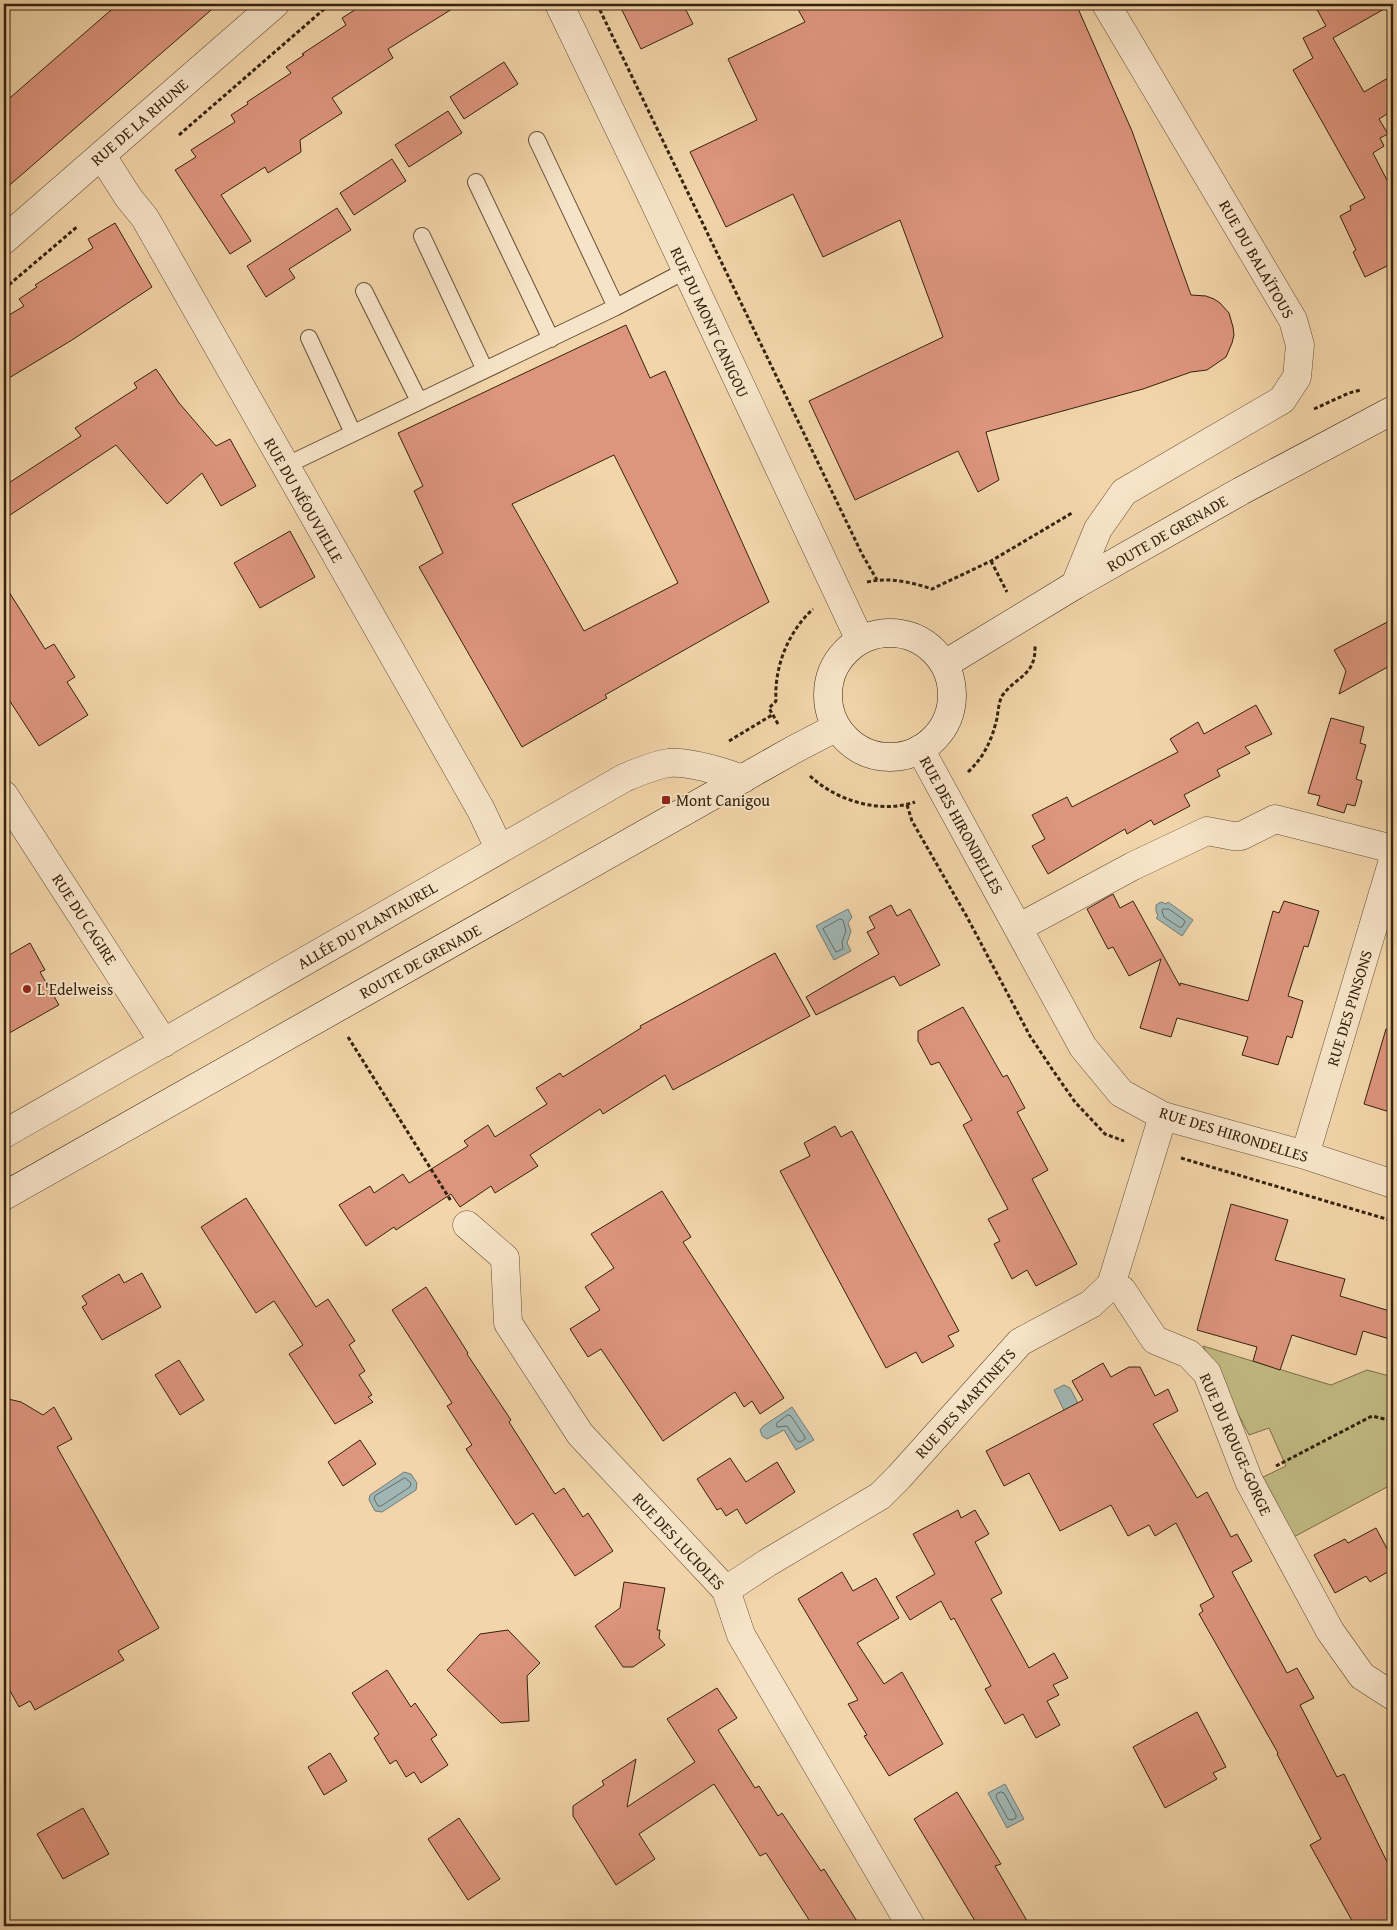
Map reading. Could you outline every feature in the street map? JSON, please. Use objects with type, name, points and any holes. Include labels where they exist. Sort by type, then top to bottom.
[{"type":"street","name":"RUE DE LA RHUNE","points":[[4,240],[275,4]]},
{"type":"street","name":"RUE DU MONT CANIGOU","points":[[559,4],[860,640]]},
{"type":"street","name":"RUE DU BALAÏTOUS","points":[[1075,585],[1098,530],[1124,492],[1282,400],[1297,377],[1300,345],[1293,320],[1106,4]]},
{"type":"street","name":"RUE DU NÉOUVIELLE","points":[[102,156],[128,197],[146,218],[481,810],[499,848]]},
{"type":"street","name":"ROUTE DE GRENADE","points":[[945,664],[1075,585],[1241,491],[1393,410]]},
{"type":"street","points":[[896,633],[914,637],[930,647],[945,664],[950,680],[952,700],[946,720],[936,737],[920,749],[898,757],[874,755],[853,745],[837,727],[828,704],[830,679],[841,656],[860,640],[877,634],[896,633]]},
{"type":"street","name":"ROUTE DE GRENADE","points":[[4,1196],[837,727]]},
{"type":"street","name":"RUE DES HIRONDELLES","points":[[920,749],[1083,1047],[1121,1093],[1163,1116],[1305,1155],[1393,1184]]},
{"type":"street","name":"ALLÉE DU PLANTAUREL","points":[[4,1134],[499,848],[624,778],[642,770],[670,763],[710,768],[743,779]]},
{"type":"street","name":"RUE DU CAGIRE","points":[[4,795],[164,1043]]},
{"type":"street","points":[[1018,928],[1133,866],[1207,831],[1241,836],[1275,819],[1393,849]]},
{"type":"street","name":"RUE DES PINSONS","points":[[1305,1155],[1393,860]]},
{"type":"street","name":"RUE DES MARTINETS","points":[[726,1590],[767,1563],[880,1496],[1020,1342],[1091,1304],[1111,1285],[1163,1116]]},
{"type":"street","name":"RUE DES LUCIOLES","points":[[467,1225],[505,1258],[508,1323],[580,1434],[726,1590],[741,1635],[911,1926]]},
{"type":"street","name":"RUE DU ROUGE-GORGE","points":[[1111,1285],[1122,1290],[1155,1340],[1189,1354],[1207,1373],[1249,1481],[1330,1631],[1362,1676],[1393,1696]]},
{"type":"lane","points":[[537,140],[616,307]]},
{"type":"lane","points":[[476,182],[550,339]]},
{"type":"lane","points":[[422,236],[485,370]]},
{"type":"lane","points":[[285,466],[616,307],[686,271]]},
{"type":"lane","points":[[364,291],[419,401]]},
{"type":"lane","points":[[309,338],[353,433]]},
{"type":"path","points":[[179,135],[330,4]]},
{"type":"path","points":[[597,4],[862,554],[877,580]]},
{"type":"path","points":[[4,290],[78,226]]},
{"type":"path","points":[[860,584],[877,580],[910,581],[932,589],[991,561],[1069,513],[1078,512]]},
{"type":"path","points":[[991,561],[1010,597]]},
{"type":"path","points":[[720,746],[772,716],[769,708],[776,701],[775,686],[783,654],[794,630],[811,610],[818,605]]},
{"type":"path","points":[[963,777],[979,762],[992,738],[1002,696],[1028,671],[1035,658],[1035,642]]},
{"type":"path","points":[[809,774],[823,787],[854,802],[884,807],[907,805],[924,799]]},
{"type":"path","points":[[907,805],[912,821],[967,917],[1030,1036],[1046,1061],[1075,1102],[1105,1134],[1132,1144]]},
{"type":"path","points":[[347,1035],[467,1225]]},
{"type":"path","points":[[1176,1157],[1202,1163],[1393,1221]]},
{"type":"path","points":[[1249,1481],[1372,1416],[1393,1421]]},
{"type":"shaded area","points":[[1203,1346],[1331,1385],[1367,1370],[1393,1377],[1393,1488],[1387,1487],[1290,1539],[1259,1479],[1286,1466],[1269,1428],[1249,1435]]},
{"type":"water","points":[[1161,902],[1166,904],[1168,902],[1193,920],[1182,936],[1156,918],[1158,916],[1156,905]]},
{"type":"water","points":[[848,909],[852,917],[848,923],[851,931],[847,943],[851,951],[834,960],[816,926]]},
{"type":"water","points":[[1064,1385],[1070,1388],[1088,1422],[1073,1429],[1054,1390]]},
{"type":"water","points":[[792,1407],[814,1440],[796,1450],[784,1430],[767,1439],[762,1436],[760,1430]]},
{"type":"water","points":[[404,1472],[411,1474],[417,1483],[416,1490],[382,1512],[375,1511],[369,1500],[370,1495]]},
{"type":"water","points":[[1005,1784],[1024,1819],[1007,1828],[988,1793]]},
{"type":"building","points":[[118,4],[218,4],[4,190],[4,103]]},
{"type":"building","points":[[364,4],[460,4],[388,49],[393,58],[332,98],[342,113],[300,140],[301,152],[268,173],[265,167],[221,195],[251,241],[230,254],[175,170],[196,157],[191,150],[235,122],[231,115],[291,73],[286,67],[346,25],[342,18]]},
{"type":"building","points":[[619,4],[683,4],[693,24],[641,49]]},
{"type":"building","points":[[795,4],[1076,4],[1132,131],[1191,295],[1206,296],[1214,299],[1229,313],[1234,335],[1226,357],[1207,370],[1191,372],[1143,389],[986,432],[999,480],[978,492],[958,451],[855,500],[809,401],[943,337],[900,220],[823,257],[793,194],[726,227],[690,152],[757,120],[728,59],[805,22]]},
{"type":"building","points":[[1314,4],[1393,4],[1333,38],[1364,92],[1393,75],[1393,110],[1379,119],[1388,134],[1380,138],[1384,146],[1373,153],[1390,186],[1393,184],[1393,263],[1365,277],[1353,252],[1356,250],[1340,216],[1351,210],[1350,206],[1365,198],[1293,70],[1313,58],[1303,38],[1326,26]]},
{"type":"building","points":[[504,62],[518,84],[464,119],[450,97]]},
{"type":"building","points":[[448,111],[462,133],[409,167],[395,145]]},
{"type":"building","points":[[392,159],[406,181],[354,215],[340,193]]},
{"type":"building","points":[[337,208],[351,230],[289,269],[295,278],[266,297],[247,266]]},
{"type":"building","points":[[115,223],[152,287],[72,340],[4,381],[4,318],[24,306],[19,299],[37,287],[35,285],[93,248],[88,239]]},
{"type":"building","points":[[626,325],[650,378],[665,371],[769,602],[605,695],[607,698],[522,747],[419,567],[443,553],[414,491],[423,486],[398,433]],"holes":[[[614,455],[678,583],[584,631],[512,504]]]},
{"type":"building","points":[[156,369],[179,403],[216,446],[230,439],[256,486],[221,506],[202,473],[167,504],[116,445],[4,519],[4,486],[81,436],[75,428],[137,388],[134,383]]},
{"type":"building","points":[[290,531],[315,577],[260,608],[234,563]]},
{"type":"building","points":[[4,584],[45,649],[54,644],[75,677],[67,682],[88,715],[39,746],[4,692]]},
{"type":"building","points":[[1393,619],[1393,664],[1339,694],[1346,671],[1334,650]]},
{"type":"building","points":[[1256,705],[1272,734],[1245,747],[1250,753],[1217,770],[1220,776],[1184,795],[1190,806],[1154,825],[1151,820],[1127,834],[1125,829],[1048,874],[1032,846],[1045,839],[1032,815],[1067,797],[1072,807],[1178,752],[1170,739],[1198,722],[1204,734]]},
{"type":"building","points":[[1331,718],[1364,727],[1360,743],[1366,745],[1356,779],[1362,781],[1355,806],[1347,804],[1344,813],[1317,805],[1320,796],[1308,793]]},
{"type":"building","points":[[1113,894],[1120,908],[1133,901],[1180,986],[1180,983],[1248,1001],[1273,911],[1279,913],[1284,901],[1319,911],[1308,947],[1304,946],[1288,996],[1303,1001],[1292,1038],[1287,1036],[1278,1065],[1242,1055],[1248,1037],[1200,1024],[1177,1018],[1171,1037],[1140,1028],[1161,959],[1129,976],[1113,947],[1108,949],[1087,909]]},
{"type":"building","points":[[891,905],[897,916],[910,909],[940,965],[900,986],[894,976],[816,1015],[806,997],[879,954],[867,932],[875,928],[869,917]]},
{"type":"building","name":"L'Edelweiss","points":[[30,943],[45,970],[40,972],[59,1005],[4,1036],[4,958]]},
{"type":"building","points":[[775,953],[810,1016],[673,1090],[665,1075],[603,1114],[600,1109],[530,1155],[538,1166],[495,1193],[491,1186],[460,1207],[451,1194],[396,1230],[394,1227],[366,1246],[339,1205],[370,1186],[374,1193],[403,1174],[409,1183],[468,1146],[464,1141],[488,1125],[495,1137],[547,1104],[536,1088],[560,1073],[563,1077],[641,1028],[640,1026]]},
{"type":"building","points":[[963,1007],[1003,1077],[1007,1075],[1025,1108],[1017,1112],[1048,1170],[1032,1179],[1077,1264],[1036,1286],[1027,1270],[1012,1279],[994,1244],[1000,1241],[988,1219],[1008,1209],[963,1125],[972,1120],[939,1062],[931,1065],[918,1041],[918,1031]]},
{"type":"building","points":[[1386,1029],[1393,1030],[1393,1113],[1364,1104]]},
{"type":"building","points":[[835,1126],[841,1137],[852,1131],[959,1331],[948,1336],[954,1346],[922,1363],[916,1352],[886,1368],[780,1171],[810,1156],[804,1143]]},
{"type":"building","points":[[662,1191],[691,1237],[683,1242],[784,1398],[760,1414],[752,1401],[744,1407],[735,1392],[663,1441],[601,1349],[588,1357],[570,1329],[600,1310],[585,1287],[614,1268],[591,1234]]},
{"type":"building","points":[[246,1198],[316,1307],[328,1299],[355,1341],[349,1345],[365,1371],[359,1375],[372,1395],[368,1397],[373,1402],[335,1424],[289,1354],[303,1345],[274,1301],[256,1313],[201,1227]]},
{"type":"building","points":[[1231,1204],[1288,1220],[1275,1260],[1345,1279],[1340,1296],[1393,1312],[1393,1340],[1363,1331],[1356,1355],[1292,1335],[1280,1370],[1253,1361],[1257,1347],[1197,1330]]},
{"type":"building","points":[[142,1273],[161,1307],[102,1340],[82,1307],[87,1304],[82,1296],[119,1274],[124,1283]]},
{"type":"building","points":[[426,1287],[467,1354],[511,1420],[509,1422],[555,1494],[564,1488],[583,1517],[588,1513],[613,1551],[575,1576],[533,1513],[516,1525],[466,1449],[472,1445],[447,1406],[452,1403],[392,1310]]},
{"type":"building","points":[[179,1360],[204,1400],[180,1415],[155,1375]]},
{"type":"building","points":[[1103,1363],[1111,1377],[1129,1367],[1140,1367],[1155,1396],[1168,1389],[1178,1411],[1153,1424],[1197,1498],[1207,1492],[1231,1537],[1237,1534],[1252,1561],[1232,1572],[1287,1673],[1297,1668],[1314,1698],[1300,1705],[1337,1777],[1344,1774],[1393,1874],[1393,1926],[1355,1926],[1310,1845],[1321,1839],[1278,1753],[1199,1614],[1203,1611],[1200,1605],[1214,1597],[1176,1523],[1155,1536],[1149,1525],[1128,1536],[1111,1505],[1060,1531],[1029,1473],[1004,1486],[986,1451],[1083,1400],[1072,1381]]},
{"type":"building","points":[[4,1398],[21,1402],[43,1415],[54,1407],[72,1439],[57,1447],[159,1628],[118,1651],[124,1660],[35,1710],[30,1701],[19,1707],[4,1680]]},
{"type":"building","points":[[360,1440],[376,1464],[343,1486],[328,1462]]},
{"type":"building","points":[[730,1458],[746,1482],[777,1462],[795,1492],[746,1524],[737,1509],[726,1516],[721,1508],[717,1510],[697,1479]]},
{"type":"building","points":[[958,1510],[961,1518],[975,1510],[989,1534],[975,1542],[1002,1593],[991,1599],[1029,1668],[1054,1653],[1068,1678],[1053,1685],[1059,1695],[1047,1701],[1060,1725],[1036,1738],[1023,1714],[1005,1724],[985,1689],[991,1686],[954,1618],[951,1620],[941,1601],[910,1620],[896,1597],[935,1574],[913,1534]]},
{"type":"building","points":[[1376,1528],[1393,1560],[1393,1569],[1370,1582],[1366,1576],[1335,1593],[1314,1555],[1345,1539],[1348,1543]]},
{"type":"building","points":[[842,1572],[853,1591],[876,1578],[899,1618],[857,1643],[884,1684],[902,1672],[943,1744],[889,1776],[864,1736],[867,1735],[848,1704],[858,1700],[798,1599]]},
{"type":"building","points":[[624,1582],[665,1588],[657,1630],[660,1630],[659,1638],[665,1645],[633,1667],[623,1667],[595,1626],[620,1608]]},
{"type":"building","points":[[508,1630],[540,1663],[527,1676],[529,1721],[501,1723],[447,1670],[480,1634]]},
{"type":"building","points":[[387,1670],[411,1707],[415,1703],[437,1735],[431,1739],[448,1765],[421,1783],[414,1772],[406,1777],[396,1760],[390,1764],[374,1738],[379,1734],[352,1693]]},
{"type":"building","points":[[717,1688],[737,1718],[718,1730],[755,1788],[759,1786],[778,1816],[782,1813],[821,1871],[824,1869],[860,1926],[813,1926],[766,1853],[760,1856],[714,1784],[639,1834],[655,1859],[616,1885],[573,1816],[573,1806],[604,1785],[602,1781],[636,1759],[627,1807],[695,1762],[667,1719]]},
{"type":"building","points":[[1197,1712],[1226,1767],[1213,1773],[1217,1779],[1165,1808],[1133,1747]]},
{"type":"building","points":[[330,1753],[347,1781],[324,1795],[308,1767]]},
{"type":"building","points":[[957,1792],[1001,1864],[995,1866],[1030,1926],[978,1926],[914,1819]]},
{"type":"building","points":[[83,1808],[109,1854],[63,1879],[37,1834]]},
{"type":"building","points":[[459,1818],[500,1879],[468,1900],[428,1839]]},
{"type":"place","name":"Mont Canigou","points":[[666,800]]},
{"type":"place","name":"L'Edelweiss","points":[[27,989]]}]
